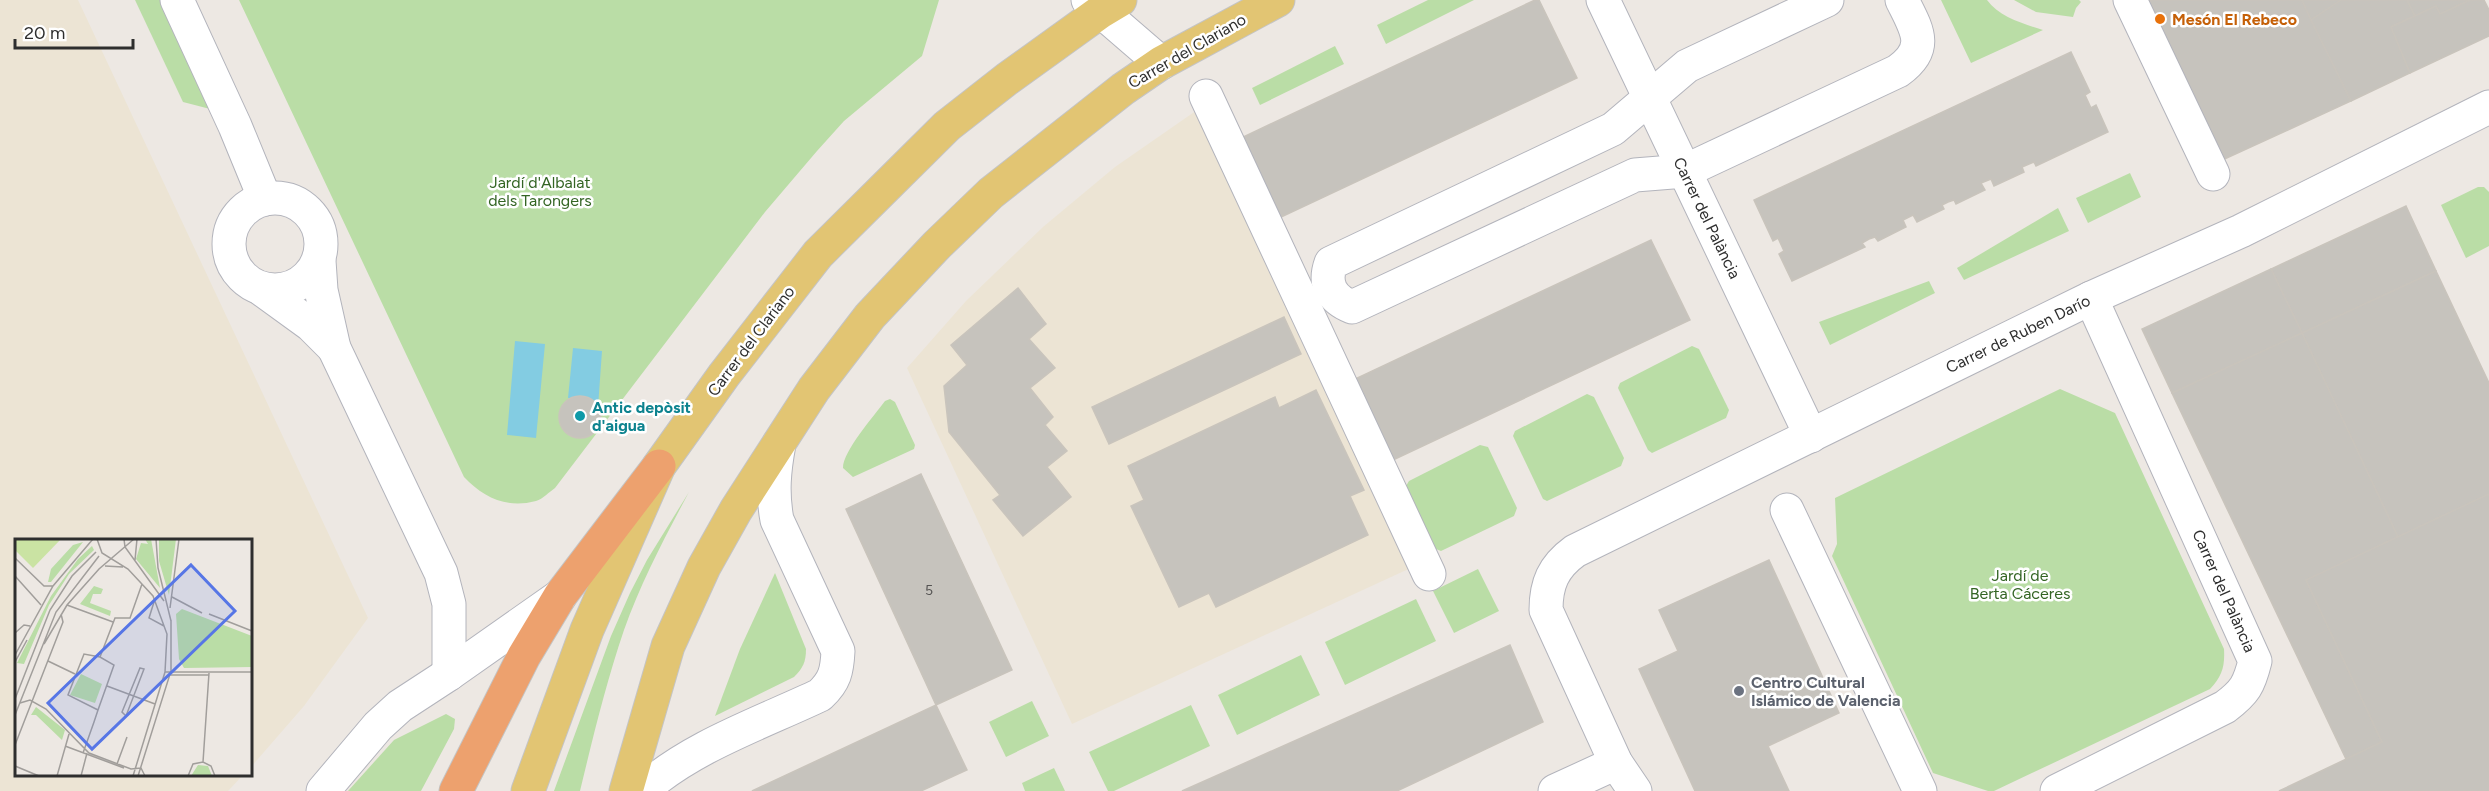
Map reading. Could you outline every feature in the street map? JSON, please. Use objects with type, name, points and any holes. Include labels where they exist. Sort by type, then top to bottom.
[{"type":"highway","points":[[456,791],[524,656],[560,596],[659,466]]},
{"type":"main road","name":"Carrer del Clariano","points":[[626,791],[673,636],[704,567],[736,510],[814,389],[870,316],[937,245],[1010,178],[1123,88],[1161,63],[1278,0]]},
{"type":"main road","name":"Carrer del Clariano","points":[[528,791],[587,630],[659,466],[724,375],[818,254],[947,126],[1103,4]]},
{"type":"street","points":[[177,0],[235,126],[265,199]]},
{"type":"street","name":"Carrer del Palància","points":[[1603,0],[1811,436]]},
{"type":"street","points":[[1827,0],[1687,66],[1613,129],[1331,263],[1327,275],[1330,291],[1340,302],[1353,307],[1635,175],[1685,171],[1898,71],[1911,61],[1919,44],[1916,29],[1902,0]]},
{"type":"street","points":[[2130,0],[2213,174]]},
{"type":"street","points":[[1103,4],[1161,63]]},
{"type":"street","points":[[1206,96],[1429,574]]},
{"type":"street","name":"Carrer de Ruben Darío","points":[[1617,763],[1546,610],[1546,593],[1554,570],[1575,551],[2091,298],[2241,231],[2489,107]]},
{"type":"street","points":[[334,348],[310,325],[247,281],[236,270],[230,257],[228,242],[239,214],[250,204],[265,199],[279,198],[293,202],[305,209],[314,220],[320,233],[321,291],[334,348],[441,573],[449,604],[449,674]]},
{"type":"street","points":[[260,288],[274,291],[294,286],[312,273],[319,261]]},
{"type":"street","name":"Carrer del Palància","points":[[2057,791],[2225,707],[2243,694],[2255,661],[2091,298]]},
{"type":"street","name":"Carrer del Clariano","points":[[642,791],[658,776],[687,758],[820,695],[832,684],[837,670],[838,651],[777,520],[772,499],[778,444]]},
{"type":"street","points":[[1787,510],[1920,791]]},
{"type":"street","points":[[323,791],[378,726],[400,706],[560,596]]},
{"type":"street","points":[[1555,791],[1617,763],[1627,783],[1635,791]]},
{"type":"shaded area","points":[[0,0],[78,0],[368,618],[304,706],[252,766],[252,539],[15,539],[15,776],[242,776],[228,791],[0,791]]},
{"type":"shaded area","points":[[1200,108],[1415,566],[1072,724],[907,368],[966,301],[1043,227],[1115,167]]},
{"type":"green space","points":[[135,0],[163,0],[214,110],[183,102]]},
{"type":"green space","name":"Jardí d'Albalat dels Tarongers","points":[[239,0],[939,0],[922,56],[844,121],[765,212],[555,488],[539,500],[515,503],[496,500],[479,490],[464,477]]},
{"type":"green space","points":[[1428,0],[1474,0],[1386,44],[1377,25]]},
{"type":"green space","points":[[1941,0],[1987,0],[2005,15],[2043,30],[1971,63]]},
{"type":"green space","points":[[2014,0],[2079,0],[2081,2],[2073,17],[2036,12]]},
{"type":"green space","points":[[1335,46],[1344,64],[1260,105],[1252,88]]},
{"type":"green space","points":[[2130,173],[2141,197],[2088,223],[2076,198]]},
{"type":"green space","points":[[2478,187],[2484,187],[2489,192],[2489,246],[2466,258],[2441,205]]},
{"type":"green space","points":[[2058,208],[2069,231],[1964,280],[1957,268]]},
{"type":"green space","points":[[1929,281],[1935,293],[1830,345],[1819,322]]},
{"type":"green space","points":[[1692,346],[1699,349],[1729,410],[1726,418],[1652,453],[1648,450],[1618,388],[1620,383]]},
{"type":"green space","name":"Jardí de Berta Cáceres","points":[[2060,389],[2115,413],[2224,649],[2224,661],[2220,675],[2210,689],[1994,791],[1988,791],[1933,773],[1832,556],[1837,544],[1835,498]]},
{"type":"green space","points":[[1587,394],[1594,397],[1624,458],[1621,466],[1547,501],[1543,499],[1513,436],[1515,431]]},
{"type":"green space","points":[[890,399],[895,402],[915,445],[914,449],[853,477],[843,468],[848,452],[885,401]]},
{"type":"green space","points":[[1480,445],[1488,447],[1517,508],[1514,516],[1441,551],[1436,549],[1406,486],[1409,481]]},
{"type":"green space","points":[[689,492],[662,543],[624,630],[580,791],[554,791],[611,636],[630,593],[647,560]]},
{"type":"green space","points":[[1478,569],[1499,611],[1454,633],[1433,591]]},
{"type":"green space","points":[[775,573],[806,649],[803,665],[794,677],[715,716],[740,649]]},
{"type":"green space","points":[[1416,599],[1436,641],[1345,685],[1325,642]]},
{"type":"green space","points":[[1301,655],[1320,695],[1237,735],[1218,695]]},
{"type":"green space","points":[[1032,701],[1049,736],[1006,757],[989,722]]},
{"type":"green space","points":[[1191,705],[1210,746],[1114,791],[1108,791],[1089,752]]},
{"type":"green space","points":[[446,714],[455,719],[454,729],[421,791],[348,791],[394,740]]},
{"type":"green space","points":[[1054,768],[1065,791],[1025,791],[1022,783]]},
{"type":"water","points":[[515,341],[545,344],[536,438],[507,435]]},
{"type":"water","points":[[573,348],[602,351],[598,407],[588,397],[568,398]]},
{"type":"building","points":[[1539,0],[1577,78],[1279,218],[1241,138]]},
{"type":"building","points":[[2141,0],[2302,0],[2351,101],[2218,162]]},
{"type":"building","points":[[2302,0],[2341,0],[2311,20]]},
{"type":"building","points":[[2341,0],[2407,0],[2415,16],[2391,27],[2410,73],[2351,101],[2311,20]]},
{"type":"building","points":[[2407,0],[2470,0],[2440,14],[2436,6],[2415,16]]},
{"type":"building","points":[[2470,0],[2484,0],[2489,10],[2489,36],[2410,73],[2391,27],[2436,6],[2440,14]]},
{"type":"building","points":[[2071,52],[2090,92],[2085,95],[2091,108],[2096,105],[2108,132],[2036,166],[2034,162],[2022,167],[2024,172],[1994,186],[1991,179],[1981,183],[1985,190],[1956,204],[1954,200],[1948,202],[1942,205],[1944,209],[1917,222],[1913,215],[1903,220],[1906,227],[1878,241],[1875,237],[1869,239],[1862,243],[1865,247],[1792,281],[1779,254],[1784,251],[1778,238],[1773,241],[1754,200]]},
{"type":"building","points":[[2406,206],[2436,271],[2302,333],[2271,269]]},
{"type":"building","points":[[1651,240],[1690,320],[1393,460],[1355,379]]},
{"type":"building","points":[[2271,269],[2302,333],[2172,393],[2142,329]]},
{"type":"building","points":[[2436,271],[2489,383],[2489,494],[2398,537],[2302,333]]},
{"type":"building","points":[[1018,288],[1046,324],[1029,339],[1055,368],[1030,388],[1053,417],[1045,425],[1067,451],[1047,467],[1071,497],[1023,536],[993,500],[1000,495],[949,432],[944,386],[967,365],[951,345]]},
{"type":"building","points":[[1284,317],[1301,354],[1109,444],[1092,407]]},
{"type":"building","points":[[2302,333],[2398,537],[2306,580],[2382,742],[2346,759],[2172,393]]},
{"type":"building","points":[[1316,390],[1364,490],[1350,496],[1368,535],[1216,607],[1209,593],[1179,607],[1131,506],[1144,500],[1128,466],[1275,397],[1279,408]]},
{"type":"building","name":"Antic depòsit d'aigua","points":[[580,396],[588,397],[595,402],[600,409],[600,425],[595,432],[588,437],[580,438],[572,437],[565,432],[560,425],[559,417],[560,409],[565,402],[572,397]]},
{"type":"building","points":[[921,474],[1012,670],[936,705],[846,509]]},
{"type":"building","points":[[2489,494],[2489,791],[2279,791],[2382,742],[2306,580]]},
{"type":"building","name":"Centro Cultural Islámico de Valencia","points":[[1769,560],[1839,713],[1768,746],[1789,791],[1695,791],[1639,669],[1678,651],[1659,610]]},
{"type":"building","points":[[1510,645],[1543,722],[1397,791],[1182,791]]},
{"type":"building","points":[[936,705],[967,770],[921,791],[752,791]]},
{"type":"place","name":"Mesón El Rebeco","points":[[2160,19]]},
{"type":"place","name":"Antic depòsit d'aigua","points":[[580,416]]},
{"type":"place","name":"Centro Cultural Islámico de Valencia","points":[[1739,691]]}]
